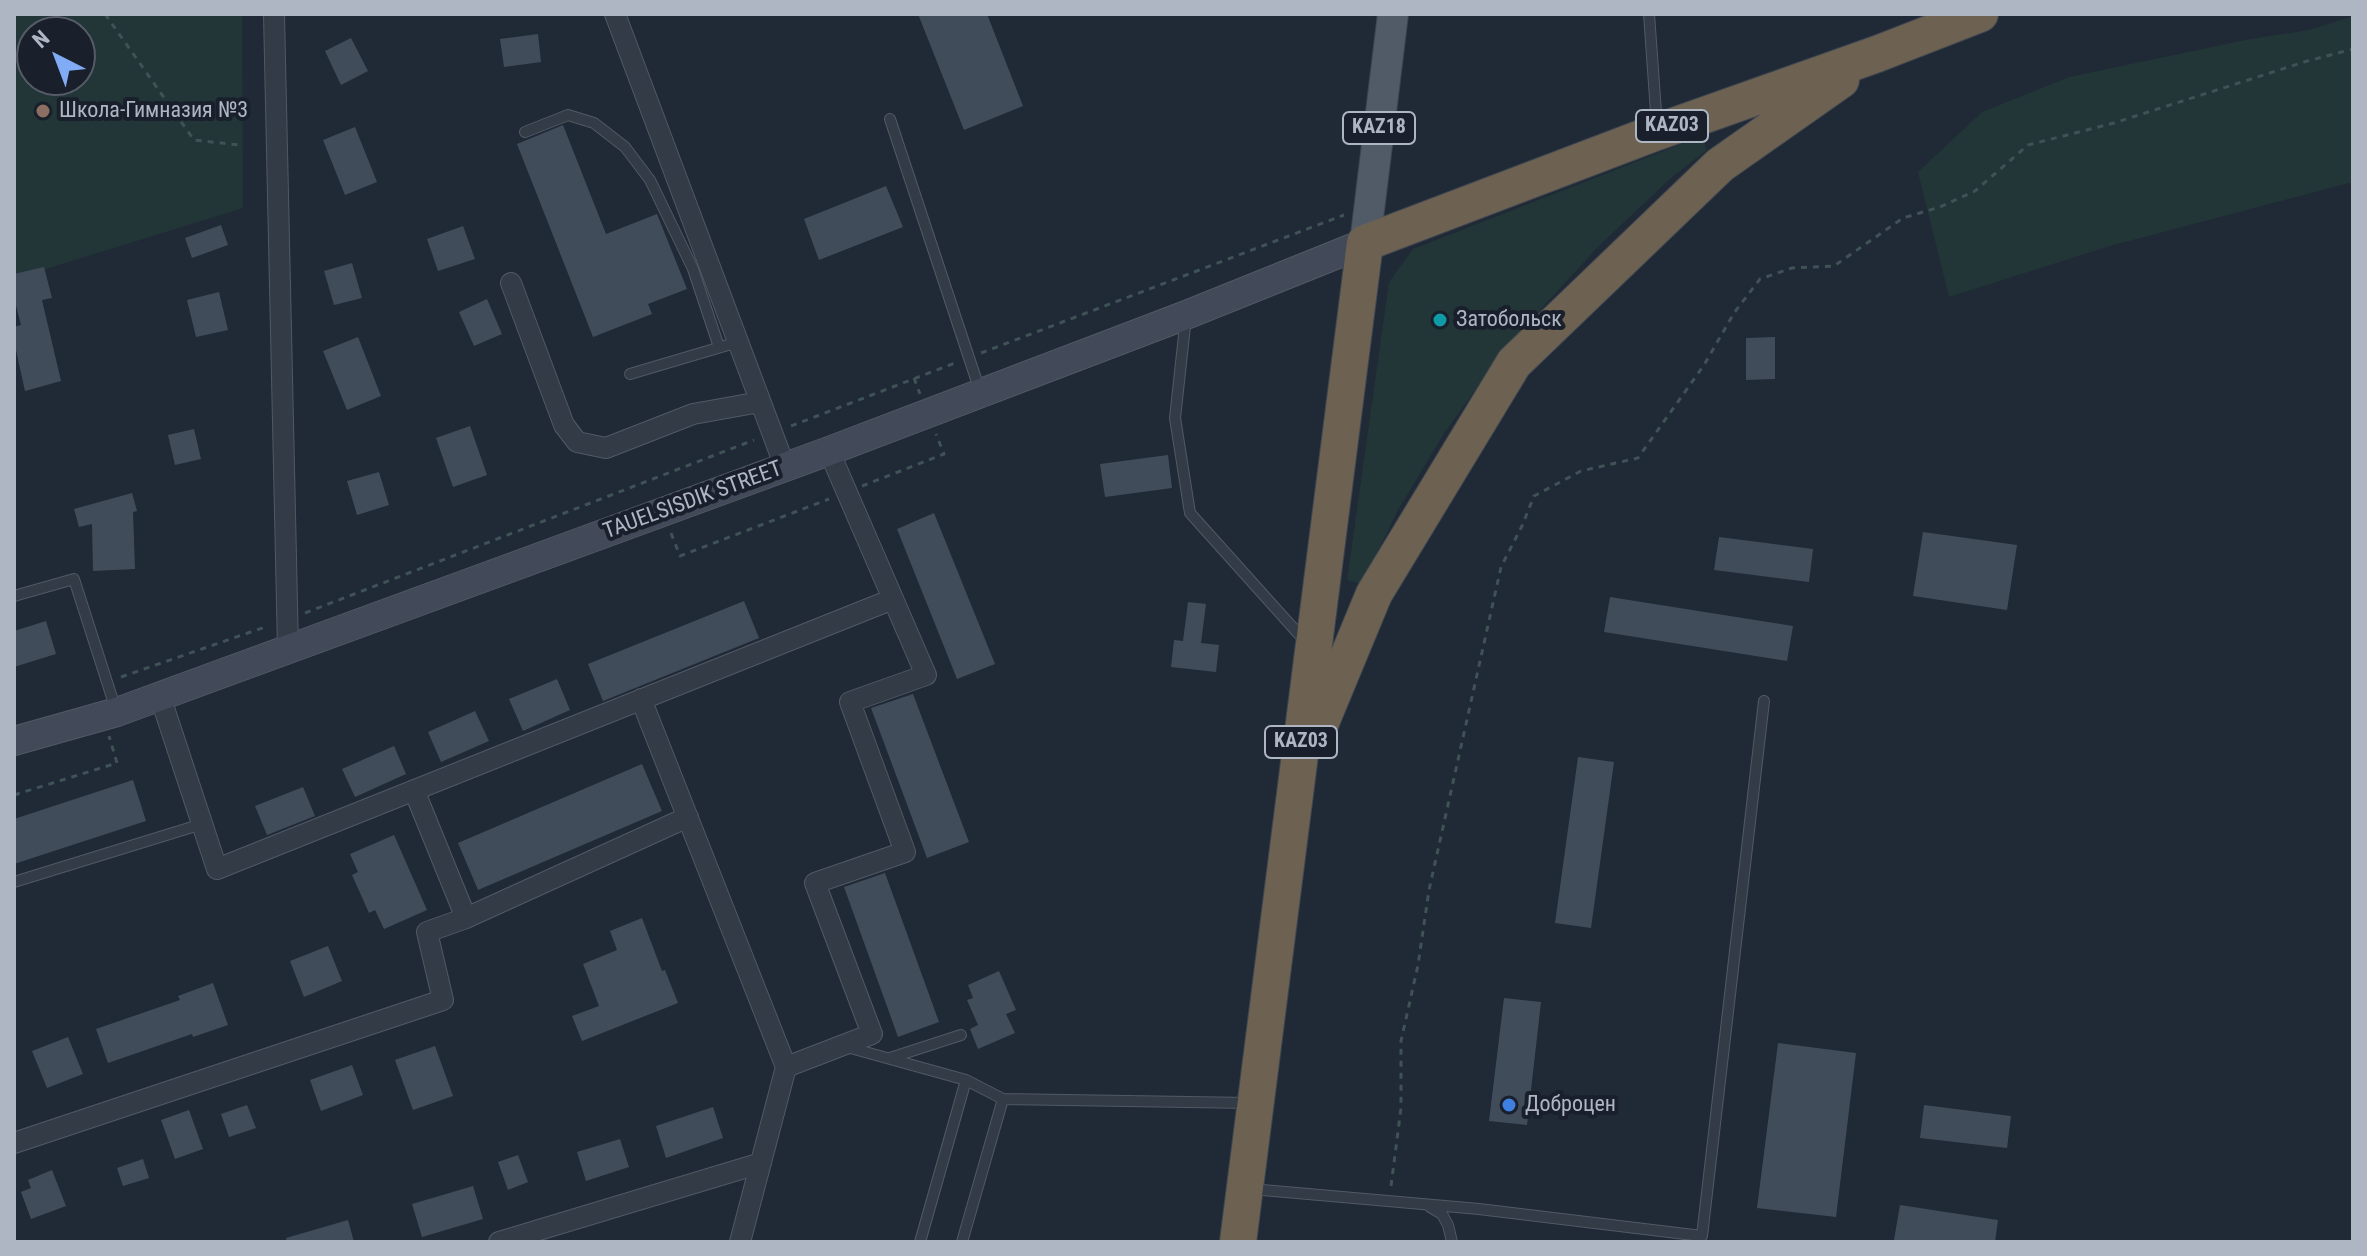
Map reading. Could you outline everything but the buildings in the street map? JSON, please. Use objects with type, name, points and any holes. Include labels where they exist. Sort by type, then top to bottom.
[{"type":"highway","name":"KАZ03","points":[[1238,1242],[1314,650],[1355,229],[1657,132],[1980,14]]},
{"type":"highway","name":"KАZ03","points":[[1296,785],[1374,594],[1514,363],[1720,165],[1877,54]]},
{"type":"main road","name":"KAZ18","points":[[1355,229],[1393,14]]},
{"type":"street","points":[[274,14],[288,649]]},
{"type":"street","points":[[615,14],[729,344],[760,402],[785,467]]},
{"type":"street","name":"TAUELSISDIK STREET","points":[[14,741],[160,696],[927,414],[1186,315],[1355,229]]},
{"type":"street","points":[[511,283],[564,425],[577,442],[606,448],[693,414],[760,402]]},
{"type":"street","points":[[786,1067],[872,1034],[815,883],[905,852],[850,702],[926,675],[829,451]]},
{"type":"street","points":[[160,696],[217,869],[893,599]]},
{"type":"street","points":[[641,699],[786,1067],[740,1242]]},
{"type":"street","points":[[414,790],[466,918]]},
{"type":"street","points":[[16,1137],[443,1000],[427,932],[466,918],[688,817]]},
{"type":"street","points":[[499,1242],[761,1163]]},
{"type":"lane","points":[[1649,14],[1657,132]]},
{"type":"lane","points":[[525,132],[568,115],[594,123],[625,147],[650,180],[729,344],[630,374]]},
{"type":"lane","points":[[890,119],[981,393]]},
{"type":"lane","points":[[1186,315],[1175,418],[1190,513],[1314,650]]},
{"type":"lane","points":[[14,596],[74,579],[107,682],[109,714]]},
{"type":"lane","points":[[1245,1189],[1425,1204],[1702,1236],[1764,701]]},
{"type":"lane","points":[[14,882],[202,824]]},
{"type":"lane","points":[[888,1059],[961,1035]]},
{"type":"lane","points":[[841,1046],[966,1080],[1003,1099],[1255,1103]]},
{"type":"lane","points":[[920,1242],[966,1080]]},
{"type":"lane","points":[[962,1242],[1003,1099]]},
{"type":"lane","points":[[1425,1204],[1442,1214],[1452,1242]]},
{"type":"path","points":[[105,14],[194,140],[239,145]]},
{"type":"path","points":[[1387,1201],[1401,1108],[1401,1041],[1418,965],[1429,890],[1501,567],[1534,496],[1581,471],[1638,458],[1760,279],[1792,268],[1834,266],[1903,218],[1940,207],[1975,191],[2028,145],[2114,123],[2353,49]]},
{"type":"path","points":[[107,682],[287,620],[969,357],[1355,229]]},
{"type":"path","points":[[651,480],[680,556],[847,492],[944,454],[914,378]]},
{"type":"path","points":[[14,795],[117,763],[109,714]]},
{"type":"shaded area","points":[[14,14],[242,14],[243,208],[14,279]]},
{"type":"shaded area","points":[[2353,16],[2353,182],[2110,246],[1949,297],[1918,172],[1982,112],[2069,77],[2250,39],[2309,30]]},
{"type":"shaded area","points":[[1702,136],[1707,150],[1671,178],[1598,247],[1508,345],[1445,432],[1397,512],[1362,584],[1347,580],[1389,282],[1413,249]]},
{"type":"place","name":"Школа-Гимназия №3","points":[[43,111]]},
{"type":"place","name":"Затобольск","points":[[1440,320]]},
{"type":"place","name":"Доброцен","points":[[1509,1105]]}]
